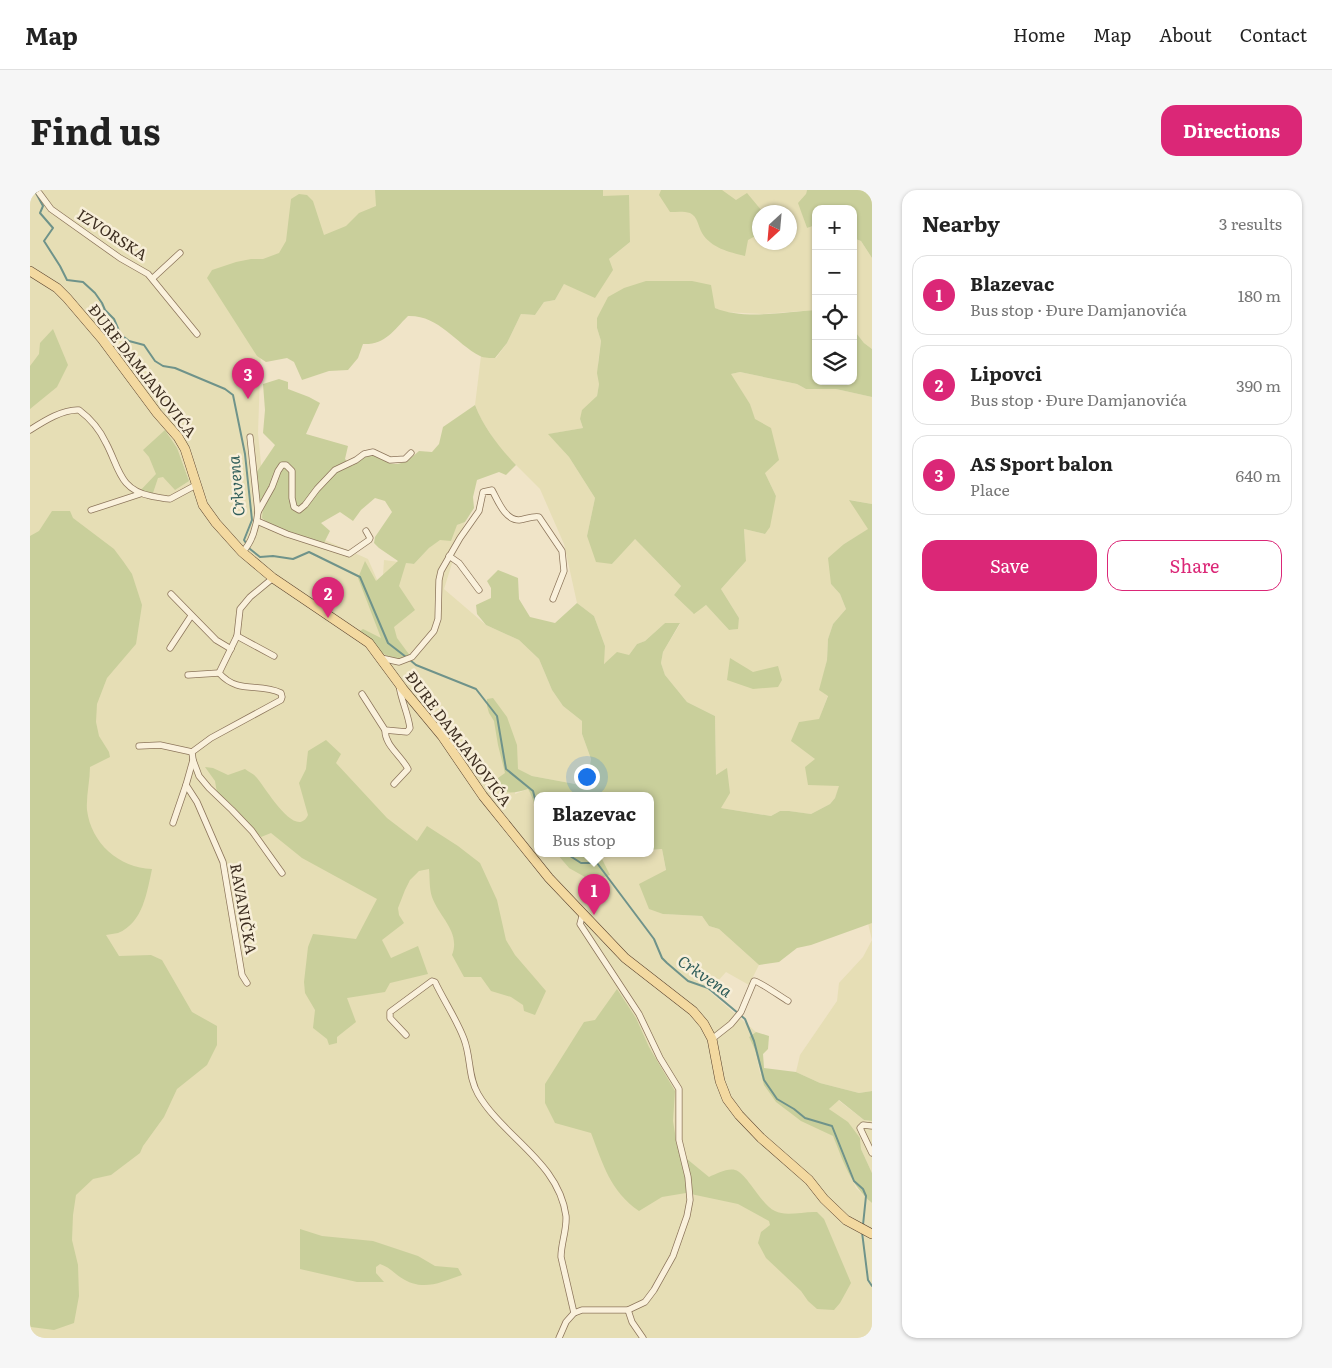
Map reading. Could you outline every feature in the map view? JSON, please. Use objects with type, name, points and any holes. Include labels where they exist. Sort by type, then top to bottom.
[{"type":"main road","name":"ĐURE DAMJANOVIĆA","points":[[30,271],[57,288],[102,339],[156,413],[178,437],[185,449],[203,506],[246,548],[273,578],[369,643],[442,736],[506,827],[549,878],[625,958],[693,1011],[704,1024],[712,1039],[720,1081],[728,1099],[739,1116],[809,1180],[824,1199],[846,1220],[866,1230]]},
{"type":"street","name":"IZVORSKA","points":[[37,190],[51,209],[120,258],[139,267],[153,278],[197,334]]},
{"type":"street","name":"IZVORSKA","points":[[153,278],[180,253]]},
{"type":"street","points":[[30,430],[57,415],[72,410],[79,410],[95,424],[107,444],[123,479],[130,488],[140,494],[170,499],[196,485]]},
{"type":"street","points":[[246,548],[257,521],[258,512],[250,437]]},
{"type":"street","points":[[258,512],[282,465],[292,472],[292,498],[294,507],[299,510],[306,505],[317,489],[335,470],[364,454],[373,452],[390,460],[405,459],[411,453]]},
{"type":"street","points":[[382,658],[399,662],[409,659],[434,631],[438,619],[441,571],[479,510],[483,492],[492,490],[501,506],[512,519],[540,516],[562,551],[564,571],[552,599]]},
{"type":"street","points":[[91,510],[140,494]]},
{"type":"street","points":[[257,521],[287,534],[348,554],[369,540],[370,538],[366,531]]},
{"type":"street","points":[[449,556],[459,563],[479,590]]},
{"type":"street","points":[[220,673],[237,636],[240,609],[250,597],[273,578]]},
{"type":"street","points":[[171,594],[216,640],[231,649]]},
{"type":"street","points":[[170,648],[191,616]]},
{"type":"street","points":[[237,636],[274,656]]},
{"type":"street","points":[[139,746],[160,745],[192,752],[211,738],[281,700],[282,697],[281,693],[268,688],[246,687],[229,682],[220,673],[188,675]]},
{"type":"street","points":[[385,730],[405,732],[410,730],[399,683]]},
{"type":"street","points":[[362,694],[385,730],[388,743],[408,769],[394,784]]},
{"type":"street","points":[[192,752],[199,776],[252,831],[282,873]]},
{"type":"street","points":[[173,823],[194,760]]},
{"type":"street","name":"RAVANIČKA","points":[[186,785],[197,802],[223,862],[242,975],[247,983]]},
{"type":"street","points":[[559,1338],[566,1322],[574,1313],[582,1310],[628,1310],[645,1302],[673,1256],[687,1216],[690,1200],[688,1177],[679,1140],[679,1089],[660,1058],[640,1014],[580,924],[583,913]]},
{"type":"street","points":[[712,1039],[723,1032],[739,1014],[755,980],[788,1001]]},
{"type":"street","points":[[406,1035],[390,1018],[390,1012],[432,981],[435,982],[464,1040],[472,1082],[478,1094],[489,1110],[535,1157],[560,1196],[566,1226],[561,1251],[574,1313]]},
{"type":"street","points":[[872,1126],[863,1125],[860,1128],[872,1153]]},
{"type":"street","points":[[628,1310],[632,1322],[643,1338]]},
{"type":"shaded area","points":[[30,190],[439,190],[261,346],[258,433],[266,514],[368,559],[382,591],[384,560],[414,564],[429,548],[457,525],[465,522],[444,589],[486,625],[519,640],[539,659],[552,690],[563,706],[582,721],[582,734],[591,759],[586,786],[532,776],[517,769],[515,794],[528,789],[532,796],[534,808],[534,857],[560,857],[569,868],[598,857],[654,857],[654,850],[662,849],[666,871],[663,914],[702,916],[709,926],[719,929],[759,965],[749,985],[726,972],[709,991],[756,1032],[749,1037],[755,1050],[760,1073],[822,1130],[833,1136],[856,1188],[872,1203],[872,1338],[30,1338]]},
{"type":"shaded area","points":[[603,190],[807,190],[802,213],[807,228],[812,226],[812,310],[763,314],[724,312],[715,308],[602,310],[597,318],[597,328],[601,341],[597,396],[580,419],[583,428],[549,434],[569,457],[595,498],[587,536],[612,564],[634,538],[681,586],[674,595],[693,613],[706,605],[729,630],[737,629],[739,618],[721,589],[746,561],[744,529],[765,534],[776,496],[765,473],[750,404],[730,374],[740,372],[797,384],[806,389],[836,389],[872,397],[872,504],[850,500],[869,529],[844,544],[831,584],[840,594],[846,609],[833,624],[828,639],[827,660],[820,690],[828,695],[819,720],[799,722],[815,759],[840,786],[830,804],[811,814],[780,811],[771,816],[721,808],[727,769],[716,776],[715,716],[687,702],[665,675],[661,663],[663,652],[680,624],[665,623],[645,641],[637,644],[629,655],[603,664],[605,646],[594,616],[577,603],[564,544],[540,489],[500,449],[481,419],[475,405],[481,356],[496,358],[507,343],[521,314],[535,315],[544,302],[555,300],[564,284],[571,286],[630,242],[603,196]]},
{"type":"shaded area","points":[[857,240],[861,241],[872,258],[872,349],[857,334]]},
{"type":"shaded area","points":[[868,923],[872,923],[872,940]]},
{"type":"shaded area","points":[[872,940],[872,1091],[859,1093],[820,1083],[796,1072],[800,1055],[837,1001],[839,983],[863,957]]},
{"type":"shaded area","points":[[838,1100],[864,1120],[872,1121],[872,1173],[861,1149],[860,1138],[829,1109]]},
{"type":"green space","points":[[375,190],[603,190],[603,196],[629,195],[630,242],[609,259],[613,270],[595,298],[564,284],[555,300],[544,302],[535,315],[521,314],[507,343],[495,358],[485,358],[471,351],[429,320],[408,316],[383,340],[371,344],[363,344],[358,358],[348,370],[329,371],[302,380],[294,362],[287,358],[266,362],[257,356],[207,278],[212,270],[236,262],[263,259],[279,253],[286,241],[291,199],[299,194],[307,195],[313,201],[324,235],[346,226],[359,213],[376,206]]},
{"type":"green space","points":[[661,190],[722,190],[736,200],[747,193],[757,205],[752,205],[752,238],[748,240],[745,256],[715,246],[702,233],[695,217],[690,213],[670,212],[659,195]]},
{"type":"green space","points":[[807,190],[872,190],[872,258],[861,241],[857,240],[857,205],[812,205],[812,226],[807,228],[798,203]]},
{"type":"green space","points":[[646,281],[692,281],[711,285],[715,308],[726,312],[764,314],[812,310],[812,385],[857,385],[857,334],[872,349],[872,397],[836,389],[806,389],[797,384],[740,372],[731,374],[750,404],[755,419],[771,428],[779,460],[765,473],[776,496],[770,527],[765,534],[744,529],[746,561],[721,589],[739,618],[738,629],[729,630],[706,605],[694,614],[674,595],[681,586],[635,539],[612,564],[596,562],[587,536],[595,498],[569,457],[548,434],[583,428],[580,419],[582,410],[597,396],[599,384],[597,373],[601,341],[597,328],[597,318],[608,297],[624,288]]},
{"type":"green space","points":[[53,329],[68,365],[57,387],[30,409],[30,366],[39,354],[40,343]]},
{"type":"green space","points":[[279,379],[288,382],[288,389],[320,403],[306,434],[348,446],[345,459],[352,466],[370,455],[396,464],[408,460],[419,451],[432,452],[439,444],[443,427],[475,405],[492,437],[516,465],[506,475],[499,472],[477,480],[473,497],[474,508],[465,522],[457,525],[451,541],[440,540],[429,548],[414,564],[406,563],[399,586],[415,610],[394,627],[397,638],[411,657],[397,661],[380,652],[360,631],[363,629],[381,638],[358,578],[365,561],[376,581],[398,561],[374,543],[375,537],[392,512],[385,501],[375,498],[361,510],[353,521],[340,512],[321,523],[330,531],[324,543],[283,531],[262,518],[263,509],[258,505],[256,473],[275,445],[263,433],[265,410],[263,384]]},
{"type":"green space","points":[[165,430],[177,448],[189,481],[175,490],[163,477],[158,478],[153,493],[139,492],[156,474],[149,457],[143,450]]},
{"type":"green space","points":[[849,500],[872,504],[872,923],[811,945],[797,948],[779,962],[759,965],[719,929],[709,926],[702,916],[663,914],[649,909],[639,884],[666,870],[662,849],[654,850],[654,792],[534,792],[534,806],[528,789],[512,792],[496,790],[498,778],[505,773],[494,721],[487,706],[487,699],[493,698],[507,717],[517,745],[518,769],[532,776],[586,786],[591,759],[582,734],[582,721],[563,706],[552,690],[539,659],[519,640],[486,625],[477,614],[476,605],[491,598],[491,588],[487,581],[498,570],[518,578],[519,599],[530,617],[555,623],[577,603],[594,616],[605,646],[604,664],[617,652],[629,655],[637,644],[645,641],[665,623],[680,623],[663,652],[661,663],[665,675],[687,702],[715,716],[716,775],[727,768],[730,793],[721,808],[771,816],[780,811],[811,814],[830,804],[835,798],[839,786],[808,785],[805,767],[815,759],[791,741],[799,722],[819,719],[828,696],[819,690],[827,660],[828,639],[833,624],[846,609],[840,594],[831,584],[828,558],[844,544],[868,529]]},
{"type":"green space","points":[[52,511],[70,511],[73,518],[114,549],[132,574],[142,605],[136,644],[107,678],[97,704],[96,722],[99,736],[110,757],[90,767],[87,810],[94,833],[109,851],[118,859],[128,864],[152,869],[142,906],[133,922],[118,933],[106,935],[119,956],[151,955],[162,960],[192,1012],[217,1026],[217,1045],[207,1065],[177,1089],[164,1117],[140,1153],[111,1175],[93,1179],[76,1195],[72,1240],[78,1265],[79,1296],[74,1323],[54,1330],[31,1327],[30,1325],[30,536],[39,531]]},
{"type":"green space","points":[[730,658],[753,672],[778,666],[782,680],[778,687],[753,689],[727,680]]},
{"type":"green space","points":[[326,740],[341,754],[336,763],[387,818],[417,841],[427,826],[480,863],[497,900],[506,940],[515,955],[546,991],[535,1015],[524,1011],[523,1005],[511,997],[491,991],[481,977],[464,977],[452,955],[454,939],[432,897],[429,869],[419,871],[410,880],[398,908],[399,915],[404,923],[382,940],[391,958],[418,946],[428,974],[390,983],[385,992],[347,998],[356,1022],[337,1037],[337,1043],[329,1045],[327,1039],[313,1028],[315,1010],[305,993],[304,982],[308,947],[313,934],[356,939],[377,899],[302,858],[271,833],[261,837],[232,805],[217,793],[215,781],[205,767],[213,768],[228,775],[245,769],[256,777],[281,810],[296,821],[303,821],[308,815],[299,783],[306,769],[308,751]]},
{"type":"green space","points":[[560,857],[601,857],[610,875],[592,881],[569,868]]},
{"type":"green space","points":[[617,989],[636,1018],[649,1047],[675,1091],[673,1121],[677,1146],[687,1159],[709,1177],[729,1170],[740,1172],[770,1208],[779,1213],[817,1212],[824,1219],[851,1283],[834,1310],[817,1309],[766,1258],[758,1243],[761,1232],[770,1225],[769,1221],[738,1204],[686,1193],[662,1197],[639,1211],[614,1186],[591,1133],[555,1123],[545,1103],[545,1084],[584,1022],[595,1020]]},
{"type":"green space","points":[[756,1032],[769,1036],[768,1049],[763,1054],[764,1068],[796,1072],[820,1083],[859,1093],[872,1091],[872,1121],[864,1120],[839,1100],[829,1109],[848,1122],[860,1138],[861,1149],[872,1173],[872,1203],[853,1181],[833,1136],[801,1121],[776,1102],[764,1085],[755,1050],[749,1037]]},
{"type":"green space","points":[[300,1229],[322,1236],[373,1241],[418,1256],[435,1266],[458,1268],[462,1275],[431,1285],[423,1285],[408,1282],[380,1264],[376,1267],[376,1273],[384,1282],[357,1282],[300,1269]]},
{"type":"waterway","name":"Crkvena","points":[[32,190],[36,193],[43,206],[40,213],[53,228],[44,241],[67,280],[83,282],[95,293],[105,310],[114,319],[120,333],[129,341],[144,345],[155,361],[163,366],[175,368],[225,389],[233,395],[245,454],[252,520],[244,540],[250,549],[260,557],[273,556],[293,559],[309,552],[360,577],[388,643],[406,657]]},
{"type":"waterway","name":"Crkvena","points":[[410,660],[416,665],[476,689],[497,716],[506,769],[533,791],[534,795]]},
{"type":"waterway","name":"Crkvena","points":[[572,857],[581,863],[597,863],[654,939],[662,958],[688,981],[708,988],[745,1019],[754,1041],[764,1080],[777,1099],[805,1118],[832,1126],[854,1181],[863,1189],[866,1196],[863,1225]]},
{"type":"waterway","name":"Crkvena","points":[[862,1232],[868,1280],[872,1286]]},
{"type":"place","name":"AS Sport balon","points":[[248,399]]},
{"type":"place","name":"Lipovci","points":[[328,618]]},
{"type":"place","name":"Blazevac","points":[[594,915]]}]
